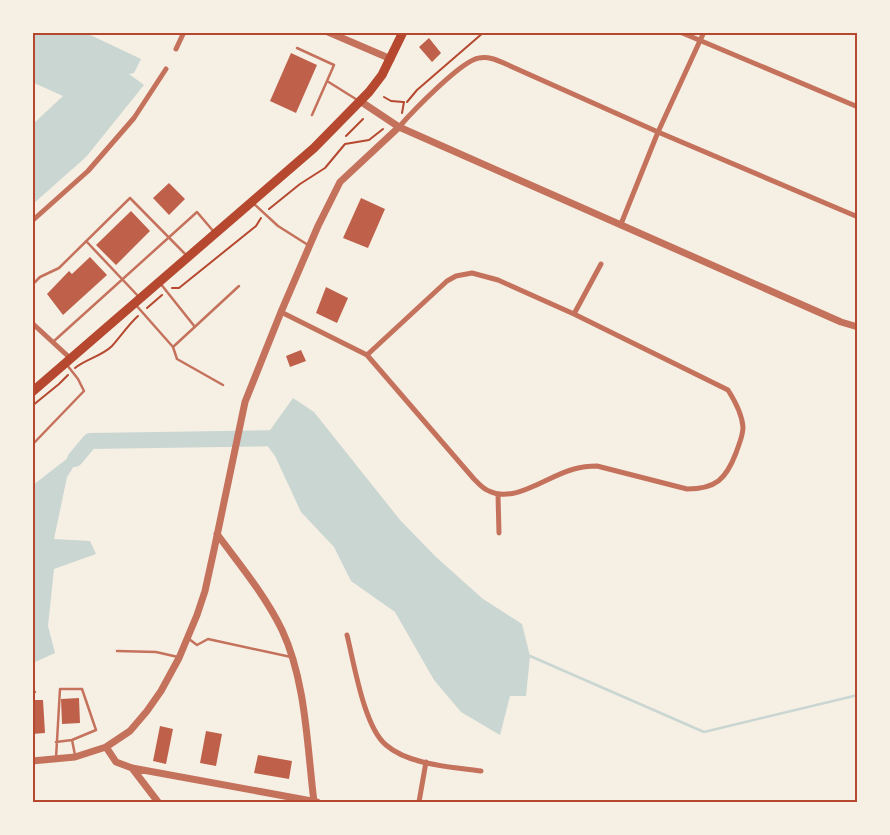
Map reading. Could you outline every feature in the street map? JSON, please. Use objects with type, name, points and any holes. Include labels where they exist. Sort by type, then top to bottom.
[{"type":"main road","points":[[32,392],[314,148],[360,101],[382,75],[403,32]]},
{"type":"street","points":[[176,49],[184,32]]},
{"type":"street","points":[[328,32],[391,58]]},
{"type":"street","points":[[680,32],[858,107]]},
{"type":"street","points":[[621,224],[658,132],[704,32]]},
{"type":"street","points":[[32,760],[75,757],[106,747],[130,731],[161,691],[188,639],[205,591],[245,402],[309,246],[340,182],[399,126],[419,104],[466,64],[477,58],[489,58],[506,64],[658,132],[858,217]]},
{"type":"street","points":[[32,221],[88,171],[134,118],[166,69]]},
{"type":"street","points":[[360,101],[399,126],[840,322],[858,327]]},
{"type":"street","points":[[574,314],[601,264]]},
{"type":"street","points":[[281,312],[367,356],[474,479],[487,491],[498,495],[527,490],[573,469],[590,466],[597,466],[687,489],[699,489],[717,483],[724,477],[731,467],[741,439],[743,425],[736,402],[728,390],[574,314],[498,280],[472,273],[447,281],[367,356]]},
{"type":"street","points":[[32,322],[67,361]]},
{"type":"street","points":[[498,495],[499,533]]},
{"type":"street","points":[[106,747],[116,762],[132,768],[315,802],[300,688],[292,657],[282,630],[267,604],[218,534]]},
{"type":"street","points":[[347,635],[368,717],[375,733],[386,745],[402,755],[426,762],[481,771]]},
{"type":"street","points":[[419,802],[426,762]]},
{"type":"street","points":[[132,768],[158,802]]},
{"type":"lane","points":[[297,48],[334,65],[312,115]]},
{"type":"lane","points":[[327,81],[360,101]]},
{"type":"lane","points":[[32,285],[40,277],[59,268],[130,198],[188,257]]},
{"type":"lane","points":[[252,202],[278,226],[309,246]]},
{"type":"lane","points":[[52,343],[197,212],[215,233]]},
{"type":"lane","points":[[86,241],[123,280],[174,347],[177,359],[223,385]]},
{"type":"lane","points":[[159,281],[195,327]]},
{"type":"lane","points":[[174,347],[238,286]]},
{"type":"lane","points":[[32,445],[84,391],[67,361]]},
{"type":"lane","points":[[188,639],[197,645],[208,639],[292,657]]},
{"type":"lane","points":[[117,650],[156,652],[179,658]]},
{"type":"lane","points":[[56,742],[72,740],[96,730],[82,689],[60,689],[56,742],[56,759]]},
{"type":"lane","points":[[72,740],[75,757]]},
{"type":"path","points":[[402,113],[406,102],[416,90],[484,32]]},
{"type":"path","points":[[384,97],[391,101],[419,104]]},
{"type":"path","points":[[346,136],[363,119]]},
{"type":"path","points":[[171,288],[179,288],[256,226],[265,213],[300,184],[325,168],[345,144],[369,140],[375,136]]},
{"type":"path","points":[[147,308],[162,295]]},
{"type":"path","points":[[32,406],[81,363],[112,346],[126,327],[137,317]]},
{"type":"shaded area","points":[[33,32],[86,33],[141,59],[134,73],[129,74],[144,85],[86,157],[33,204],[33,124],[63,96],[33,84]]},
{"type":"shaded area","points":[[293,398],[314,412],[400,520],[436,557],[483,599],[522,624],[530,656],[526,696],[510,696],[500,735],[461,712],[434,680],[395,612],[351,581],[334,547],[301,512],[275,456],[263,440]]},
{"type":"shaded area","points":[[90,441],[67,477],[54,539],[90,541],[96,554],[54,569],[48,626],[55,653],[33,663],[33,485]]},
{"type":"building","points":[[429,38],[441,53],[432,62],[419,47]]},
{"type":"building","points":[[291,53],[317,65],[296,113],[270,101]]},
{"type":"building","points":[[169,183],[185,199],[169,215],[153,198]]},
{"type":"building","points":[[361,198],[385,209],[368,248],[343,238]]},
{"type":"building","points":[[131,211],[150,231],[116,265],[96,245]]},
{"type":"building","points":[[90,257],[107,275],[63,315],[47,294],[69,271],[72,274]]},
{"type":"building","points":[[326,287],[348,298],[337,323],[316,313]]},
{"type":"building","points":[[301,350],[306,361],[290,367],[286,356]]},
{"type":"building","points":[[79,698],[80,723],[62,724],[61,699]]},
{"type":"building","points":[[32,700],[43,700],[45,733],[32,734]]},
{"type":"building","points":[[160,726],[173,729],[166,764],[153,761]]},
{"type":"building","points":[[206,731],[222,734],[216,766],[200,763]]},
{"type":"building","points":[[258,755],[292,761],[289,779],[254,773]]},
{"type":"waterway","points":[[75,459],[90,441],[285,438]]},
{"type":"waterway","points":[[530,656],[704,732],[858,695]]}]
